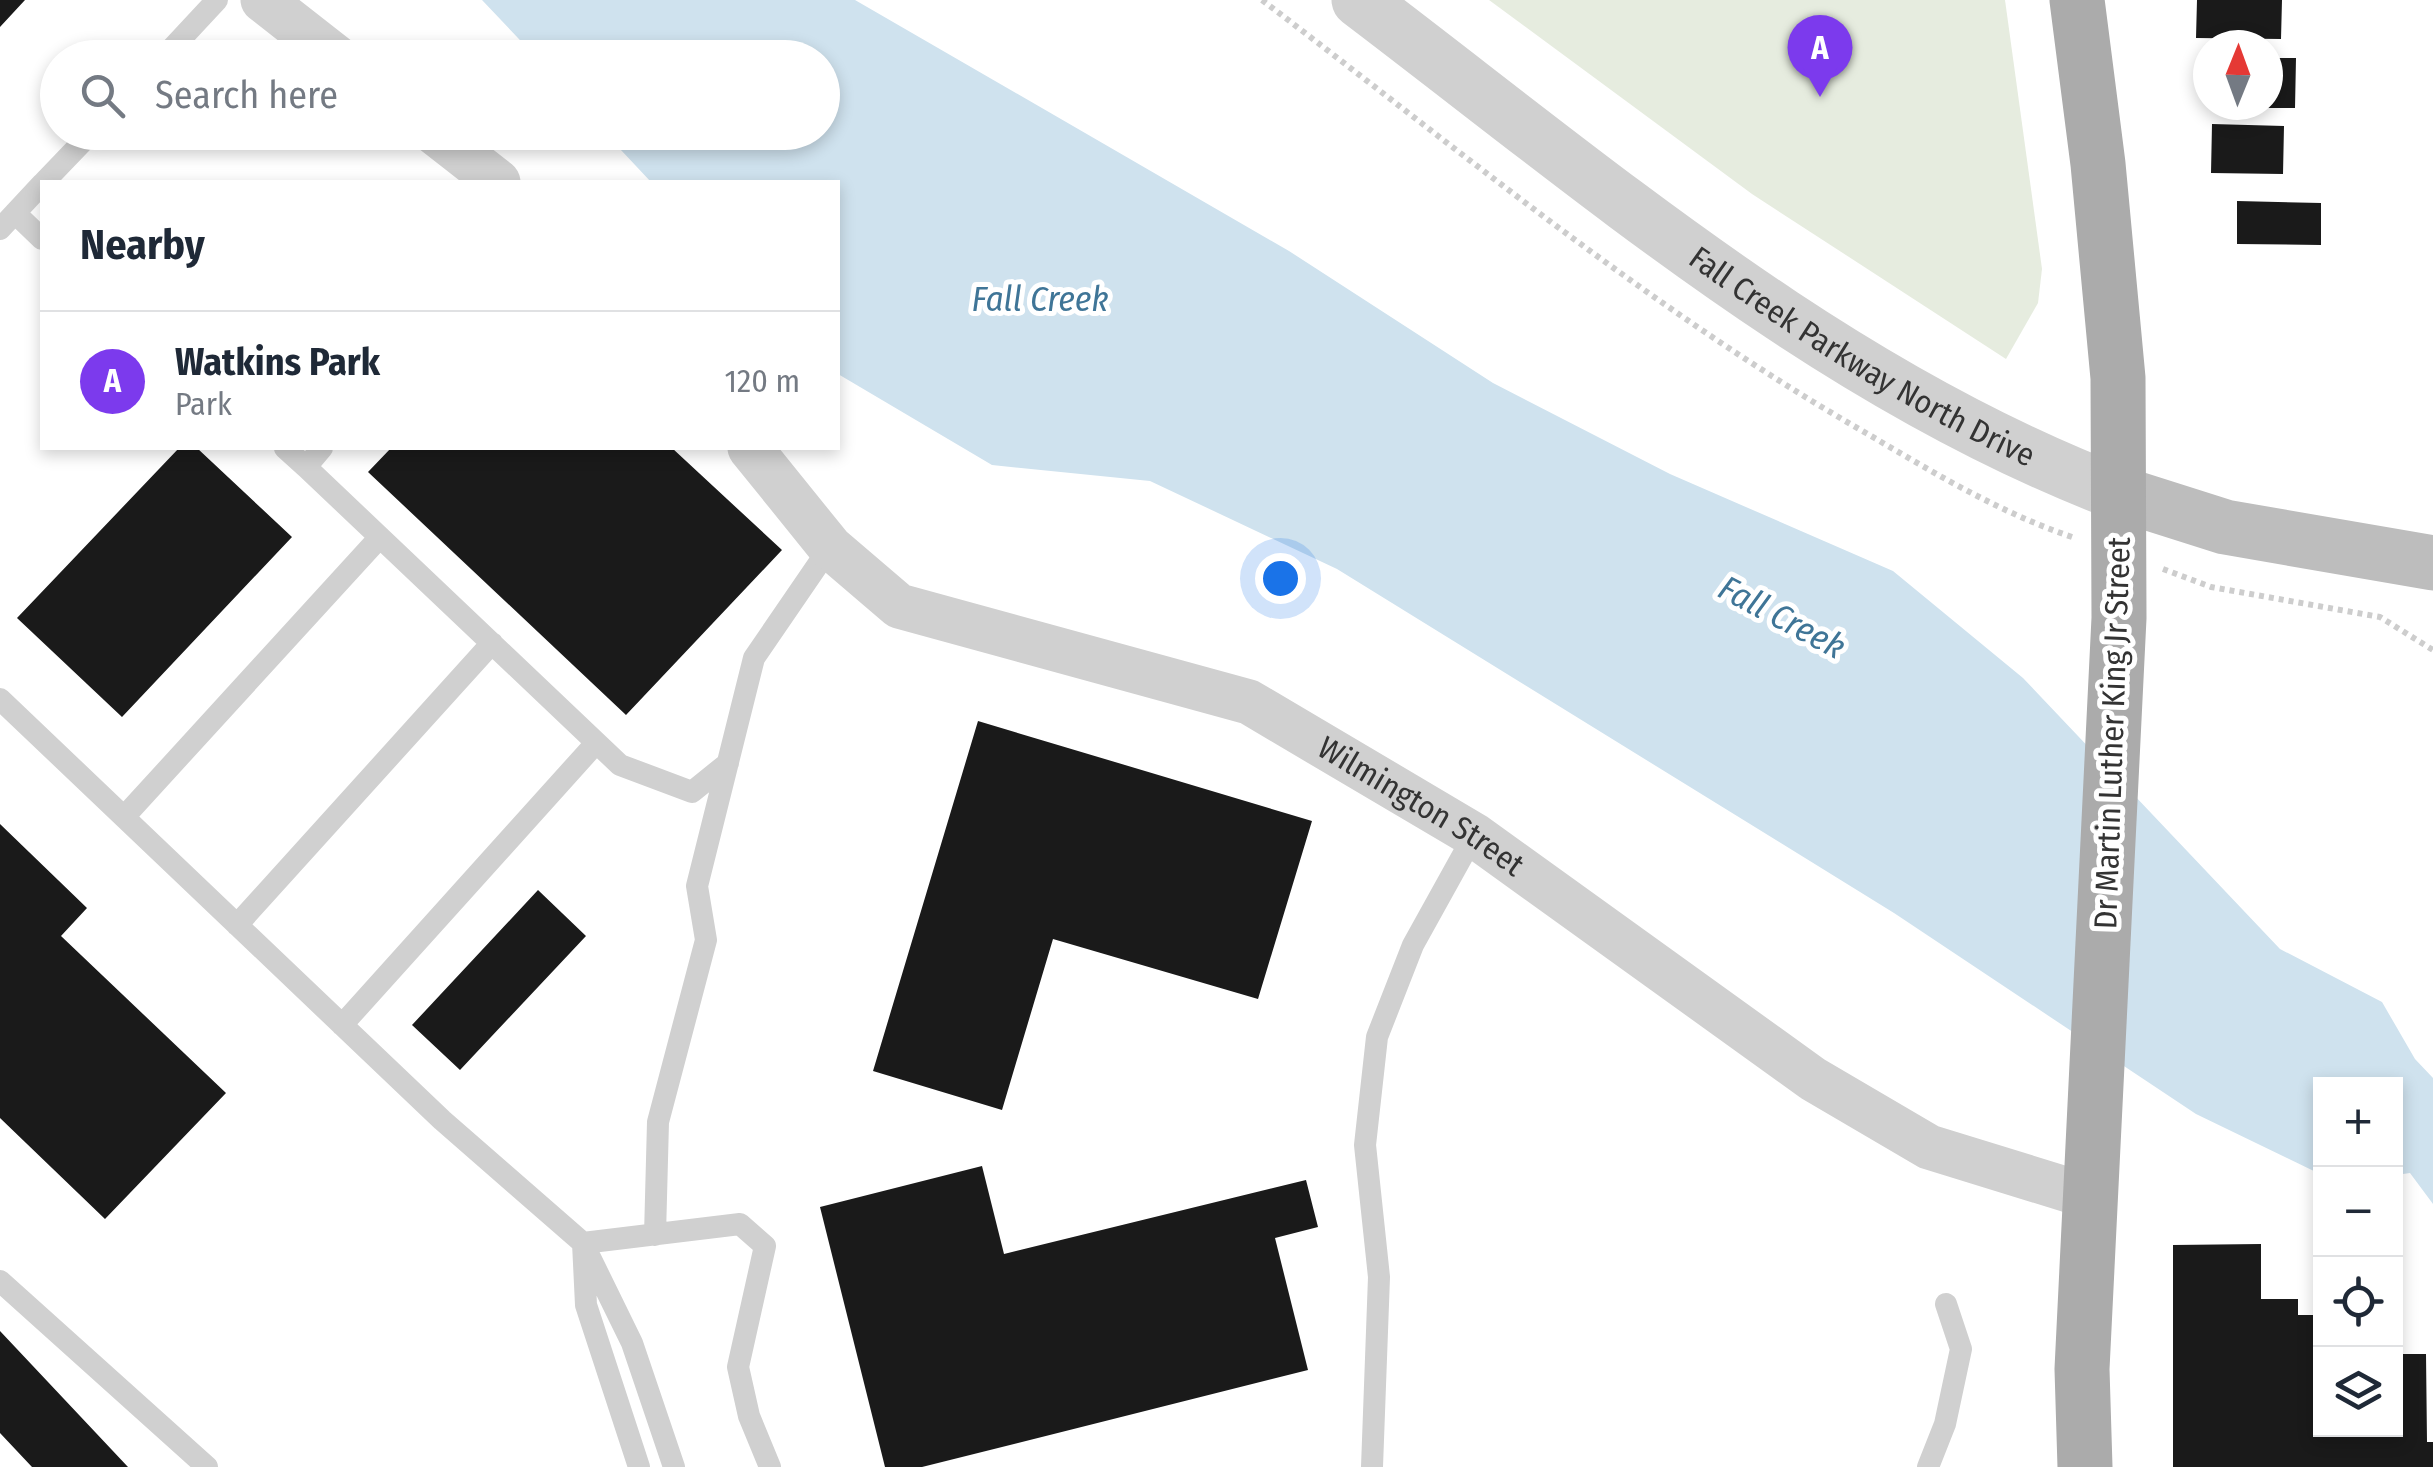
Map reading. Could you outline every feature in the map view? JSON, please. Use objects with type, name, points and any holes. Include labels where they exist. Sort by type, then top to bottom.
[{"type":"main road","name":"Dr Martin Luther King Jr Street","points":[[2077,0],[2113,306],[2120,494],[2119,618],[2081,1401],[2085,1467]]},
{"type":"main road","name":"Fall Creek Parkway North Drive","points":[[2120,494],[2225,527],[2433,564]]},
{"type":"street","points":[[262,0],[314,40]]},
{"type":"street","name":"Fall Creek Parkway North Drive","points":[[1359,0],[1618,198],[1840,354],[2032,459],[2120,494]]},
{"type":"street","points":[[457,150],[495,180]]},
{"type":"street","name":"Wilmington Street","points":[[752,450],[830,547],[899,606],[1249,702],[1474,835],[1813,1078],[1929,1147],[2091,1197]]},
{"type":"lane","points":[[180,40],[217,0]]},
{"type":"lane","points":[[48,180],[75,150]]},
{"type":"lane","points":[[40,188],[8,221],[40,238]]},
{"type":"lane","points":[[287,450],[620,766],[692,792]]},
{"type":"lane","points":[[306,467],[320,450]]},
{"type":"lane","points":[[124,817],[380,537]]},
{"type":"lane","points":[[655,1235],[658,1122],[706,940],[697,886],[754,658],[830,547]]},
{"type":"lane","points":[[237,925],[492,644]]},
{"type":"lane","points":[[0,699],[342,1025],[583,1242],[632,1343],[674,1467]]},
{"type":"lane","points":[[342,1025],[596,742]]},
{"type":"lane","points":[[692,792],[728,764]]},
{"type":"lane","points":[[692,792],[708,844]]},
{"type":"lane","points":[[1372,1467],[1379,1277],[1365,1146],[1378,1037],[1413,946],[1474,835]]},
{"type":"lane","points":[[583,1242],[740,1224],[766,1246],[738,1367],[749,1416],[770,1467]]},
{"type":"lane","points":[[583,1242],[586,1305],[639,1467]]},
{"type":"lane","points":[[0,1281],[207,1467]]},
{"type":"lane","points":[[1928,1467],[1945,1424],[1960,1349],[1946,1304]]},
{"type":"path","points":[[2211,587],[2380,617],[2433,650]]},
{"type":"shaded area","points":[[1489,0],[2005,0],[2042,269],[2038,303],[2006,359],[1752,194]]},
{"type":"water","name":"Fall Creek","points":[[482,0],[855,0],[1289,251],[1493,383],[1670,474],[1893,571],[2023,678],[2280,949],[2382,1002],[2415,1059],[2433,1078],[2433,1204],[2410,1173],[2403,1174],[2403,1077],[2313,1077],[2313,1171],[2196,1114],[1894,913],[1337,569],[1150,481],[992,465],[840,375],[840,180],[649,180],[621,150],[840,150],[840,40],[520,40]]},
{"type":"building","points":[[0,0],[25,0],[0,27]]},
{"type":"building","points":[[2197,0],[2282,0],[2281,30],[2196,30]]},
{"type":"building","points":[[2283,58],[2296,58],[2295,108],[2283,108]]},
{"type":"building","points":[[2212,124],[2284,126],[2283,174],[2211,173]]},
{"type":"building","points":[[2237,201],[2321,203],[2321,245],[2237,244]]},
{"type":"building","points":[[177,450],[199,450],[292,537],[122,717],[17,618]]},
{"type":"building","points":[[389,450],[674,450],[782,550],[626,715],[368,472]]},
{"type":"building","points":[[978,721],[1312,821],[1258,999],[1053,939],[1002,1110],[873,1071]]},
{"type":"building","points":[[0,824],[87,908],[61,936],[226,1093],[105,1219],[0,1118]]},
{"type":"building","points":[[538,890],[586,936],[460,1070],[412,1025]]},
{"type":"building","points":[[982,1166],[1004,1254],[1306,1180],[1318,1227],[1275,1238],[1308,1370],[922,1467],[885,1467],[820,1207]]},
{"type":"building","points":[[2261,1244],[2261,1299],[2298,1299],[2298,1315],[2313,1315],[2313,1437],[2403,1437],[2403,1354],[2426,1354],[2427,1442],[2433,1442],[2433,1467],[2173,1467],[2173,1245]]},
{"type":"building","points":[[0,1331],[128,1467],[32,1467],[0,1433]]},
{"type":"place","name":"Watkins Park","points":[[1820,97]]}]
